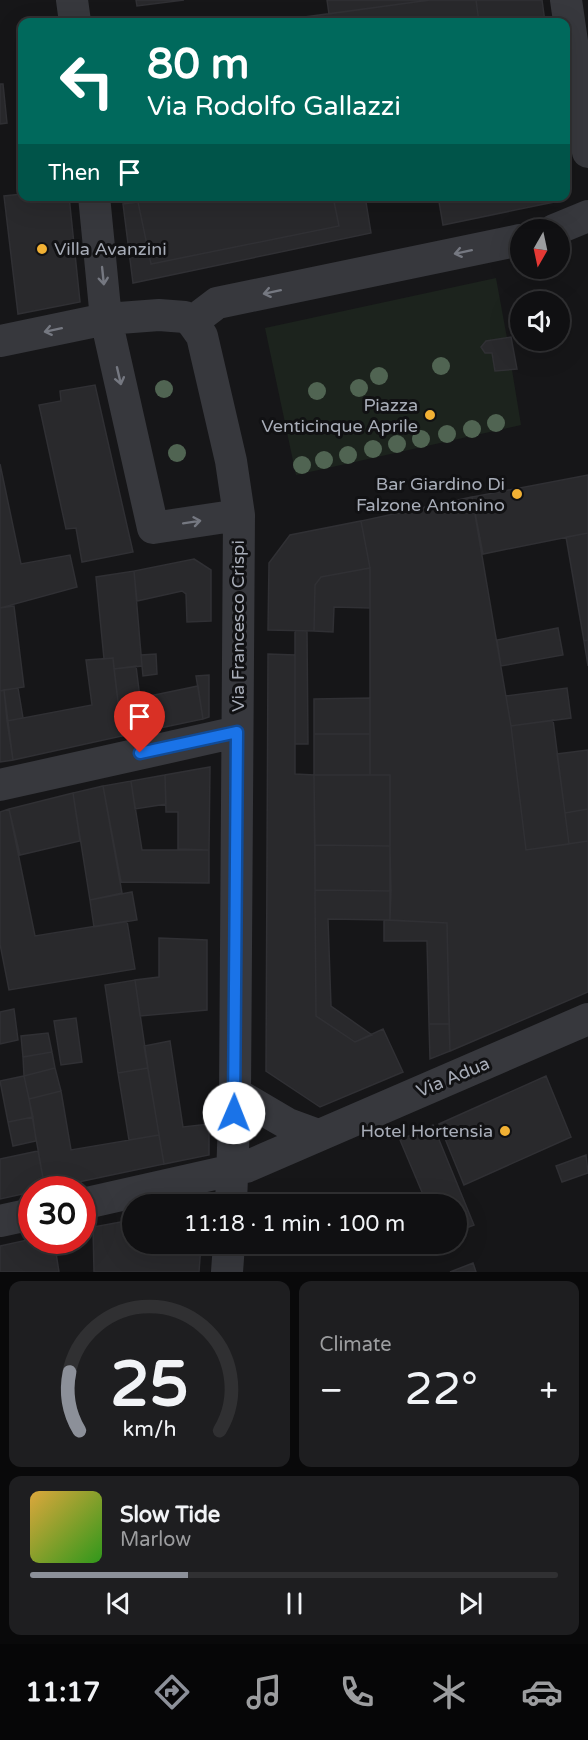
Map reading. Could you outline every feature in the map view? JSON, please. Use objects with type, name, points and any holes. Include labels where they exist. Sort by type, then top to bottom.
[{"type":"street","points":[[72,0],[74,18]]},
{"type":"street","points":[[566,0],[569,18]]},
{"type":"street","points":[[570,28],[588,152]]},
{"type":"street","points":[[0,341],[106,319],[174,315],[192,322],[202,336],[231,461],[238,515],[153,528],[106,319],[94,201]]},
{"type":"street","points":[[570,223],[588,216]]},
{"type":"street","points":[[192,322],[217,303],[510,242]]},
{"type":"street","name":"Via Francesco Crispi","points":[[231,1194],[235,1094],[238,515]]},
{"type":"street","points":[[0,785],[237,732]]},
{"type":"street","name":"Via Adua","points":[[96,1201],[232,1172],[588,1019]]},
{"type":"street","points":[[235,1094],[288,1124],[318,1135]]},
{"type":"street","points":[[0,1221],[18,1217]]},
{"type":"street","points":[[227,1272],[228,1254]]},
{"type":"shaded area","points":[[496,278],[507,338],[486,341],[481,347],[485,353],[492,353],[495,370],[512,370],[521,425],[296,475],[265,328]]},
{"type":"building","points":[[136,0],[184,0],[137,6]]},
{"type":"building","points":[[327,0],[430,0],[329,14]]},
{"type":"building","points":[[430,0],[476,0],[478,18],[305,18]]},
{"type":"building","points":[[476,0],[542,0],[544,18],[478,18]]},
{"type":"building","points":[[0,84],[3,84],[7,123],[0,124]]},
{"type":"building","name":"Villa Avanzini","points":[[18,194],[18,201],[70,201],[80,302],[18,314],[4,196]]},
{"type":"building","points":[[334,201],[339,226],[151,264],[138,202]]},
{"type":"building","points":[[334,201],[366,201],[371,233],[133,283],[123,204],[138,202],[151,264],[339,226]]},
{"type":"building","points":[[439,201],[554,201],[554,202],[443,225]]},
{"type":"building","points":[[510,337],[510,351],[514,351],[517,369],[495,371],[492,353],[485,353],[481,347],[486,341]]},
{"type":"building","points":[[95,385],[133,552],[82,562],[76,528],[66,529],[39,405],[61,401],[60,391]]},
{"type":"building","points":[[0,464],[21,564],[70,555],[77,587],[0,608]]},
{"type":"building","points":[[588,475],[588,533],[483,554],[472,497]]},
{"type":"building","points":[[472,497],[511,726],[526,850],[588,841],[588,992],[450,1051],[447,923],[390,920],[390,775],[370,775],[370,568],[361,521]]},
{"type":"building","points":[[361,521],[370,568],[321,577],[315,585],[314,631],[268,630],[269,563],[290,535]]},
{"type":"building","points":[[588,533],[588,640],[584,641],[566,537]]},
{"type":"building","points":[[194,559],[211,570],[211,621],[187,622],[186,594],[182,591],[137,601],[134,571]]},
{"type":"building","points":[[370,568],[370,608],[334,607],[333,632],[314,631],[315,585],[321,577]]},
{"type":"building","points":[[134,571],[142,666],[114,669],[113,658],[104,659],[96,577]]},
{"type":"building","points":[[14,606],[24,687],[0,691],[0,608]]},
{"type":"building","points":[[558,628],[563,655],[501,666],[497,640]]},
{"type":"building","points":[[295,631],[307,631],[308,744],[295,744]]},
{"type":"building","points":[[588,640],[588,666],[584,641]]},
{"type":"building","points":[[156,654],[157,674],[143,676],[141,655]]},
{"type":"building","points":[[268,654],[295,655],[295,774],[314,775],[316,1016],[355,1042],[383,1029],[403,1072],[320,1107],[266,1071]]},
{"type":"building","points":[[113,658],[122,736],[13,760],[7,721],[92,705],[86,660]]},
{"type":"building","points":[[136,666],[140,698],[198,686],[203,719],[122,736],[114,669]]},
{"type":"building","points":[[209,675],[209,717],[203,719],[196,676]]},
{"type":"building","points":[[18,688],[23,718],[7,721],[4,690]]},
{"type":"building","points":[[567,688],[571,718],[511,726],[506,696]]},
{"type":"building","points":[[4,690],[13,760],[0,762],[0,691]]},
{"type":"building","points":[[370,698],[370,734],[314,734],[314,699]]},
{"type":"building","points":[[553,720],[569,844],[526,850],[511,726]]},
{"type":"building","points":[[314,734],[370,734],[370,775],[314,775]]},
{"type":"building","points":[[588,750],[588,809],[565,813],[557,754]]},
{"type":"building","points":[[210,767],[209,850],[178,849],[178,812],[166,812],[165,775]]},
{"type":"building","points":[[165,775],[166,804],[135,809],[131,781]]},
{"type":"building","points":[[314,775],[390,775],[390,846],[315,845]]},
{"type":"building","points":[[131,781],[142,850],[209,850],[209,883],[121,882],[103,786]]},
{"type":"building","points":[[103,786],[122,893],[90,900],[73,793]]},
{"type":"building","points":[[73,793],[80,841],[20,855],[9,809]]},
{"type":"building","points":[[9,809],[35,936],[127,921],[135,969],[9,990],[0,944],[0,812]]},
{"type":"building","points":[[588,809],[588,841],[569,844],[565,813]]},
{"type":"building","points":[[315,845],[390,846],[391,891],[315,890]]},
{"type":"building","points":[[315,890],[391,891],[390,920],[328,919],[331,1006],[372,1035],[355,1042],[316,1016]]},
{"type":"building","points":[[132,892],[137,920],[94,927],[90,900]]},
{"type":"building","points":[[384,920],[447,923],[449,1024],[429,1024],[427,941],[384,941]]},
{"type":"building","points":[[159,938],[207,940],[207,1010],[140,1016],[135,980],[159,977]]},
{"type":"building","points":[[135,980],[148,1068],[118,1073],[105,985]]},
{"type":"building","points":[[14,1009],[18,1040],[0,1044],[0,1012]]},
{"type":"building","points":[[76,1018],[82,1062],[61,1065],[54,1021]]},
{"type":"building","points":[[429,1024],[449,1024],[450,1051],[430,1059]]},
{"type":"building","points":[[48,1033],[52,1052],[23,1057],[21,1036]]},
{"type":"building","points":[[170,1041],[183,1127],[209,1124],[209,1155],[164,1164],[144,1046]]},
{"type":"building","points":[[52,1052],[55,1068],[24,1076],[23,1057]]},
{"type":"building","points":[[55,1068],[61,1091],[29,1099],[24,1076]]},
{"type":"building","points":[[148,1068],[159,1135],[129,1140],[118,1073]]},
{"type":"building","points":[[24,1076],[33,1117],[8,1122],[0,1081]]},
{"type":"building","name":"Hotel Hortensia","points":[[546,1076],[571,1137],[464,1185],[439,1124]]},
{"type":"building","points":[[61,1091],[71,1150],[159,1135],[164,1164],[96,1178],[96,1176],[43,1176],[29,1099]]},
{"type":"building","points":[[33,1117],[36,1141],[13,1146],[8,1122]]},
{"type":"building","points":[[433,1125],[461,1194],[423,1194],[400,1140]]},
{"type":"building","points":[[38,1151],[43,1176],[18,1176],[18,1195],[0,1199],[0,1159]]},
{"type":"building","points":[[586,1155],[588,1173],[562,1182],[556,1166]]},
{"type":"building","points":[[467,1208],[474,1225],[467,1228]]},
{"type":"building","points":[[122,1222],[122,1254],[200,1254],[199,1272],[94,1272],[96,1226]]},
{"type":"building","points":[[18,1242],[18,1254],[56,1254],[59,1272],[0,1272],[0,1246]]},
{"type":"building","points":[[473,1263],[476,1272],[450,1272]]},
{"type":"place","name":"Villa Avanzini","points":[[42,249]]},
{"type":"place","name":"Piazza Venticinque Aprile","points":[[430,415]]},
{"type":"place","name":"Bar Giardino Di Falzone Antonino","points":[[517,494]]},
{"type":"place","name":"Hotel Hortensia","points":[[505,1131]]},
{"type":"route","points":[[140,753],[237,732],[234,1113]]}]
